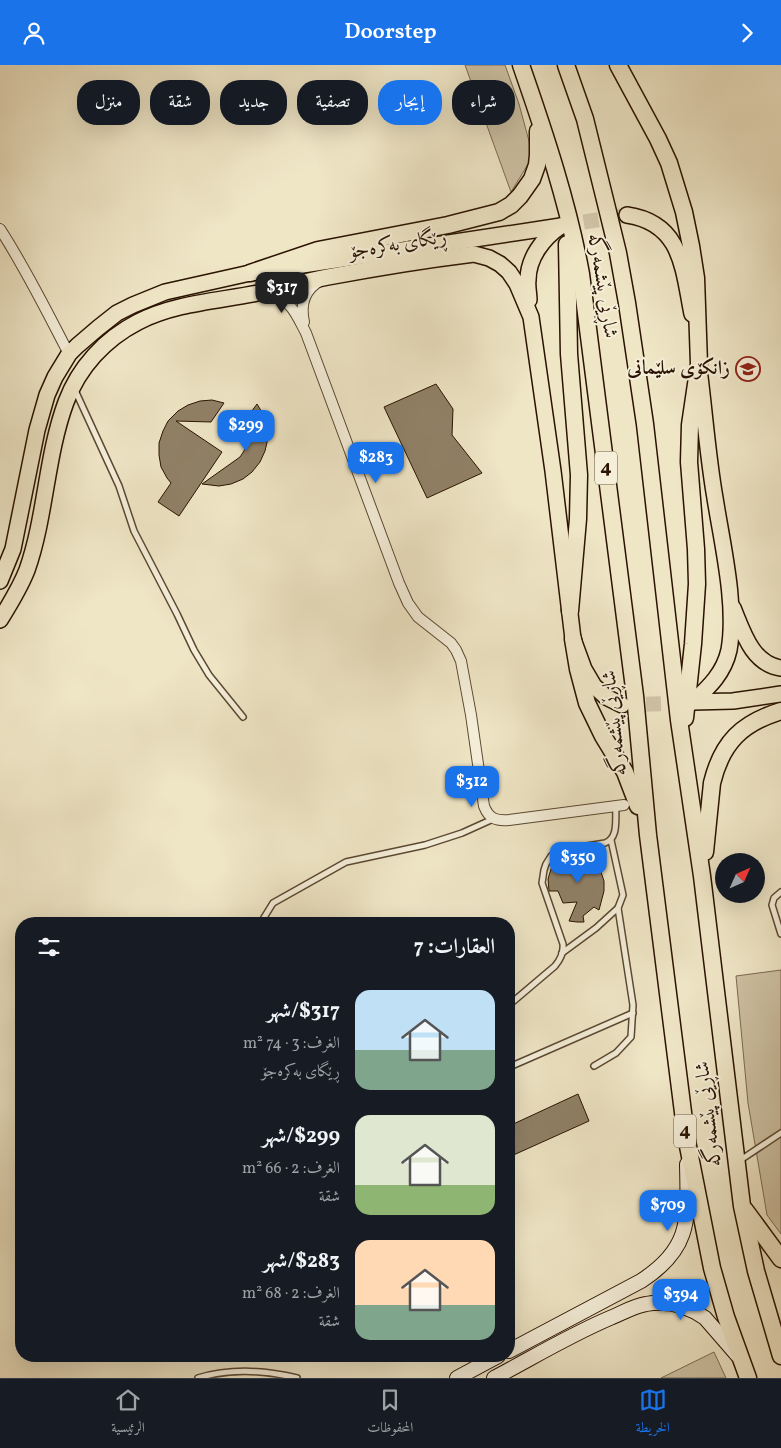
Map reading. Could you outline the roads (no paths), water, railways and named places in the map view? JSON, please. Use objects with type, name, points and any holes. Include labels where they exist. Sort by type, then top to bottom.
[{"type":"highway","name":"شاڕێی پێشمەرگە","points":[[521,65],[556,170],[575,242],[581,274],[635,696],[648,835],[686,1136],[712,1267],[744,1371]]},
{"type":"highway","points":[[618,65],[665,155],[676,185],[684,212],[696,278],[699,364],[690,425],[689,462],[697,583],[683,747]]},
{"type":"highway","name":"شاڕێی پێشمەرگە","points":[[569,69],[585,119],[618,253],[627,303],[645,424],[678,720],[702,876],[742,1206],[756,1271],[781,1356]]},
{"type":"highway","points":[[250,273],[318,250],[448,225],[492,215],[505,209],[515,202],[526,190],[535,173],[539,145],[537,111]]},
{"type":"highway","points":[[556,170],[567,237],[569,355],[579,475],[578,519],[570,611]]},
{"type":"highway","points":[[573,639],[578,669],[587,703],[603,736],[631,785],[648,835]]},
{"type":"highway","points":[[702,876],[712,783],[721,757],[730,741],[738,733],[750,724],[781,711]]},
{"type":"highway","points":[[742,1206],[781,1259]]},
{"type":"main road","points":[[627,215],[640,217],[653,223],[664,230],[673,243],[682,265],[688,290],[699,364],[714,495],[730,601],[730,639],[724,665],[717,679],[693,702],[733,701],[781,695]]},
{"type":"main road","name":"ڕێگای بەکرەجۆ","points":[[0,581],[13,549],[29,463],[41,412],[55,377],[69,355],[98,327],[117,313],[165,292],[250,273],[560,226],[546,238],[532,262],[528,279],[531,317],[553,471],[573,639],[584,669],[594,686],[606,697],[622,705]]},
{"type":"main road","name":"ڕێگای بەکرەجۆ","points":[[0,620],[20,587],[27,571],[66,401],[87,363],[102,348],[140,321],[191,305],[258,293],[327,277],[474,254],[489,258],[509,272],[518,284],[531,317]]},
{"type":"main road","points":[[69,355],[77,380]]},
{"type":"main road","points":[[730,601],[745,638],[751,647],[762,661],[770,666],[781,668]]},
{"type":"main road","points":[[515,1348],[641,1281],[668,1260],[682,1236],[686,1223],[688,1205],[686,1136]]},
{"type":"main road","points":[[602,1303],[608,1319]]},
{"type":"main road","points":[[494,1378],[608,1319],[638,1306],[667,1303],[691,1310],[704,1318],[744,1371]]},
{"type":"main road","points":[[457,1378],[487,1362]]},
{"type":"street","points":[[0,229],[32,281],[69,355]]},
{"type":"street","points":[[306,333],[302,311],[306,294],[314,285],[327,277]]},
{"type":"street","points":[[258,293],[277,297],[295,310],[306,333],[408,603],[422,621],[451,643],[461,661],[484,806],[489,815],[493,819],[509,820],[620,805]]},
{"type":"lane","points":[[77,380],[119,486],[134,531],[194,650],[209,675],[243,717]]},
{"type":"lane","points":[[515,1000],[554,966],[562,953],[563,944],[542,883],[546,864],[551,856],[562,850],[605,843],[611,840],[615,834],[620,805]]},
{"type":"lane","points":[[264,917],[273,903],[346,861],[424,845],[462,833],[493,819]]},
{"type":"lane","points":[[562,953],[596,928],[618,908],[623,895],[611,840]]},
{"type":"lane","points":[[781,892],[774,898],[772,905],[781,934]]},
{"type":"lane","points":[[594,1066],[616,1053],[631,1037],[633,1005],[618,908]]},
{"type":"lane","points":[[515,1065],[633,1013]]},
{"type":"lane","points":[[737,1163],[781,1133]]},
{"type":"lane","points":[[198,1378],[224,1372],[253,1371],[297,1378]]},
{"type":"tunnel","points":[[561,226],[627,215]]},
{"type":"tunnel","points":[[623,705],[688,703]]},
{"type":"place","name":"زانکۆی سلێمانی","points":[[748,369]]}]
